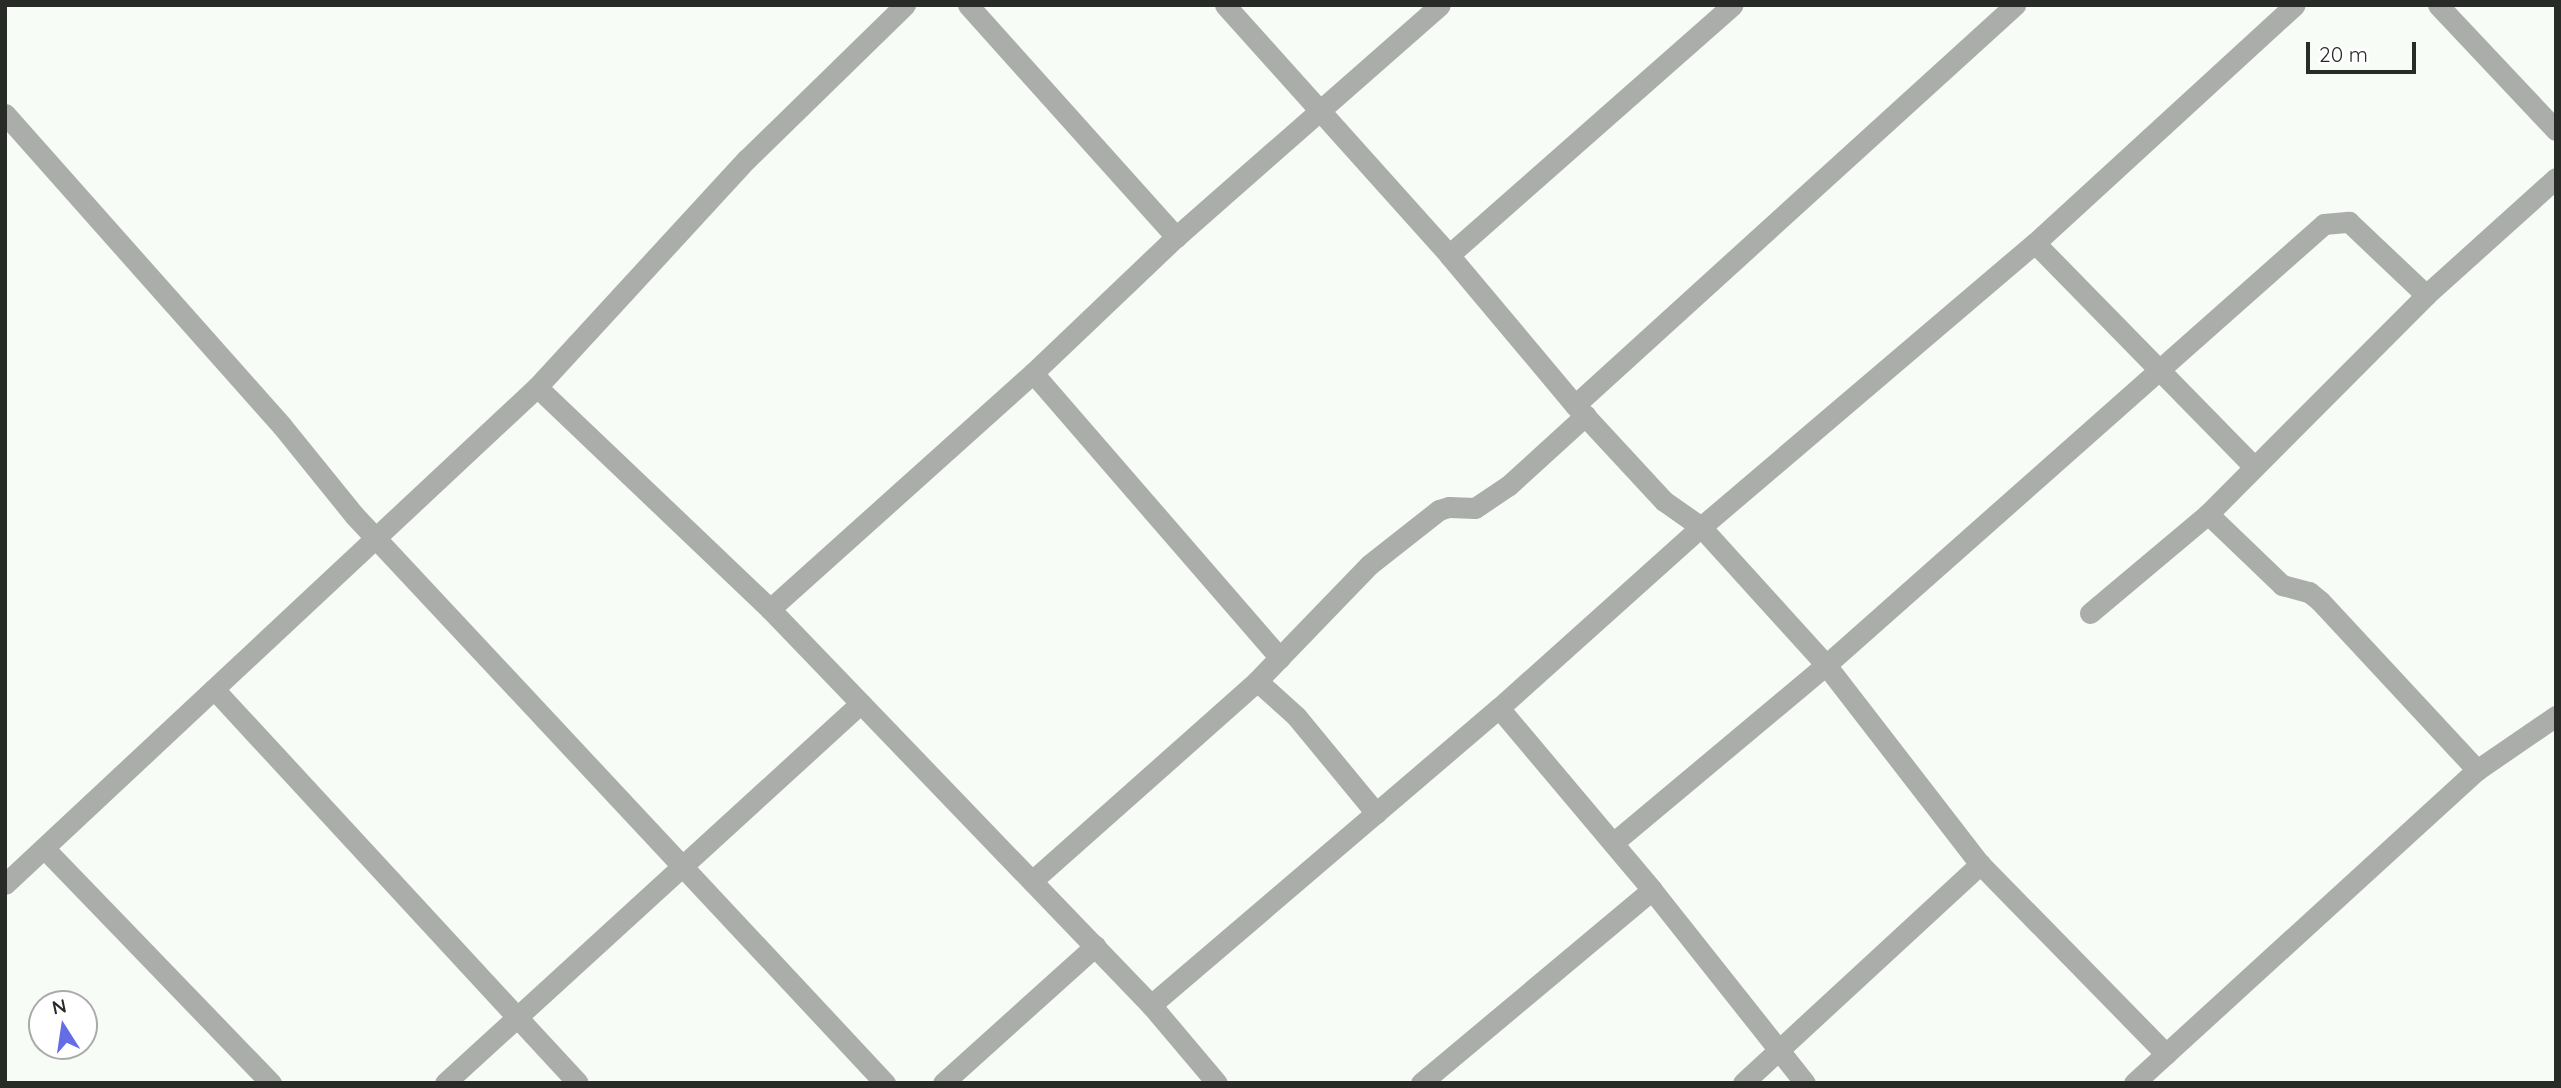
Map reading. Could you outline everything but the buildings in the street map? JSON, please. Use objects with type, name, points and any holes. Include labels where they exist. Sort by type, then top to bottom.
[{"type":"street","points":[[5,884],[537,387],[747,159],[905,5]]},
{"type":"street","points":[[968,5],[1175,237]]},
{"type":"street","points":[[1225,5],[1449,255],[1581,410],[1664,501],[1701,527],[1826,665],[1980,864],[2166,1054]]},
{"type":"street","points":[[770,609],[1033,373],[1175,237],[1440,5]]},
{"type":"street","points":[[1449,255],[1733,5]]},
{"type":"street","points":[[1032,881],[1256,681],[1369,565],[1429,517],[1449,507],[1475,508],[1508,486],[1581,410],[2015,5]]},
{"type":"street","points":[[1151,1005],[1499,708],[1701,527],[2035,243],[2295,5]]},
{"type":"street","points":[[2438,5],[2556,130]]},
{"type":"street","points":[[5,114],[273,416],[377,539],[885,1083]]},
{"type":"street","points":[[2090,613],[2208,514],[2426,295],[2556,178]]},
{"type":"street","points":[[1613,843],[1826,665],[2324,225],[2349,222],[2426,295]]},
{"type":"street","points":[[2035,243],[2254,467]]},
{"type":"street","points":[[1033,373],[1280,658]]},
{"type":"street","points":[[537,387],[770,609],[1151,1005],[1217,1083]]},
{"type":"street","points":[[2208,514],[2282,585],[2309,592],[2320,601],[2476,770]]},
{"type":"street","points":[[1256,681],[1296,716],[1376,813]]},
{"type":"street","points":[[214,689],[578,1083]]},
{"type":"street","points":[[445,1083],[861,703]]},
{"type":"street","points":[[1499,708],[1652,890],[1805,1083]]},
{"type":"street","points":[[2134,1083],[2476,770],[2556,716]]},
{"type":"street","points":[[44,848],[271,1083]]},
{"type":"street","points":[[1743,1083],[1980,864]]},
{"type":"street","points":[[1421,1083],[1652,890]]},
{"type":"street","points":[[943,1083],[1095,946]]}]
